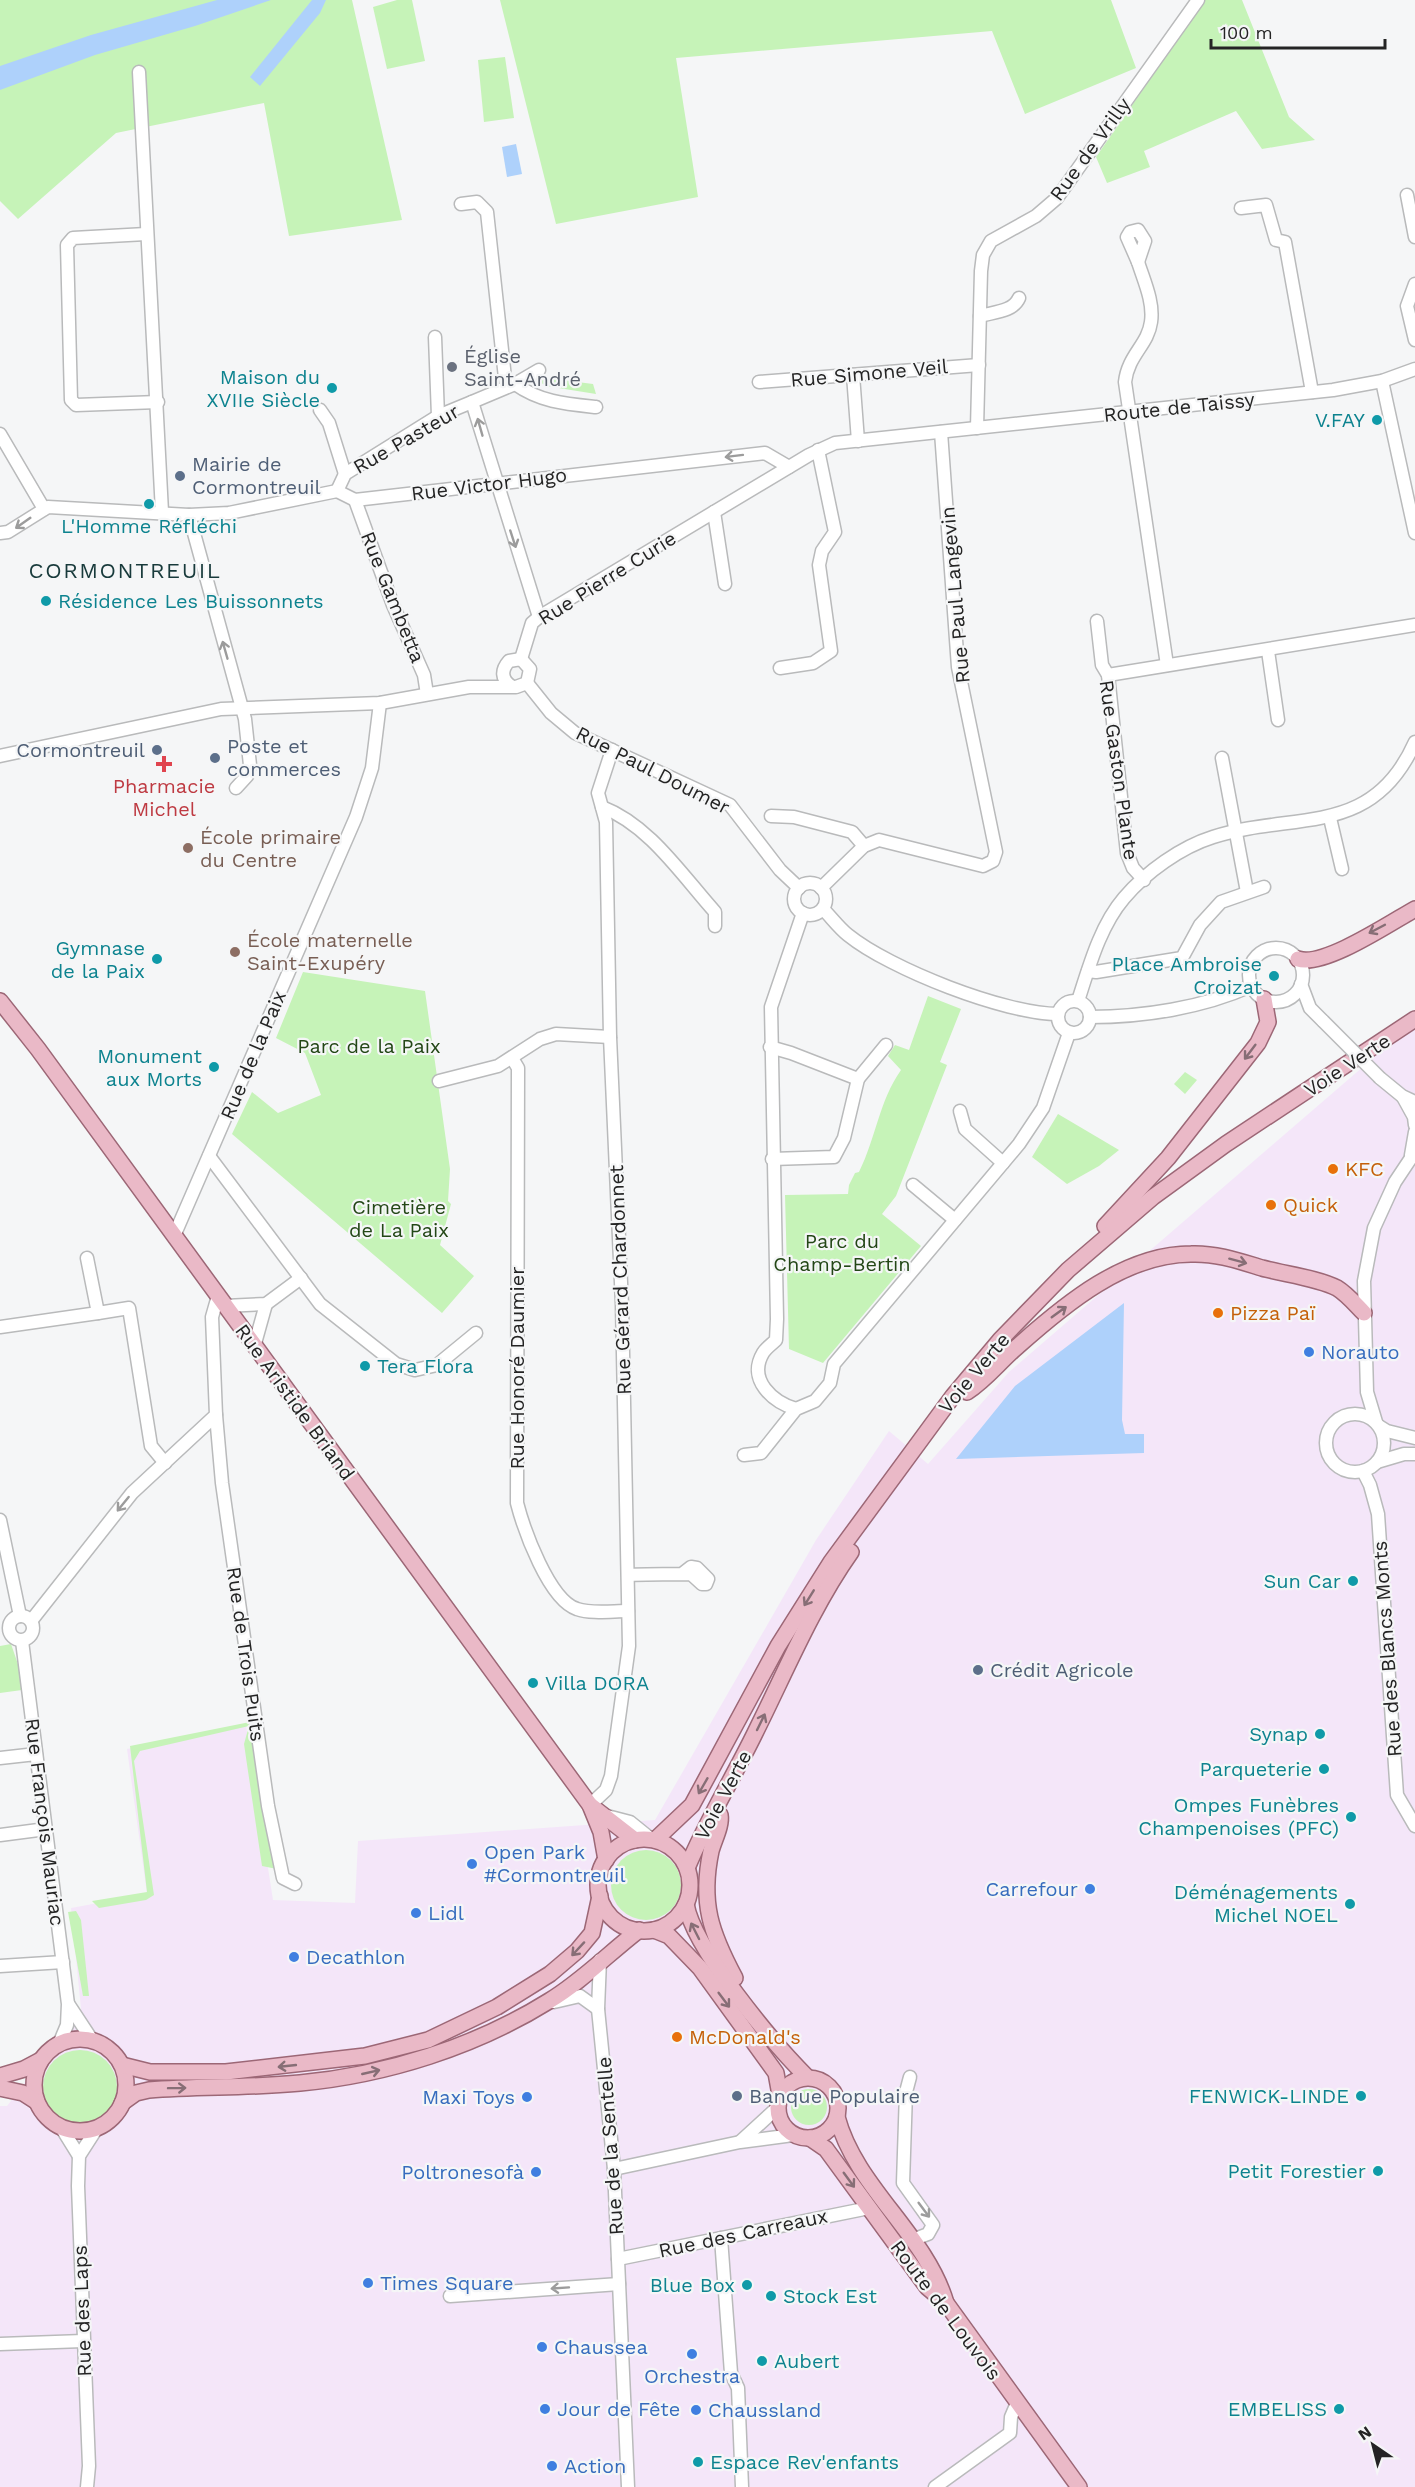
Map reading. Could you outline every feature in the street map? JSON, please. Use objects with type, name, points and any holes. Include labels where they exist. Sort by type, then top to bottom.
[{"type":"main road","points":[[1298,959],[1305,961],[1324,958],[1415,909]]},
{"type":"main road","points":[[1068,1270],[1072,1258],[1168,1158],[1258,1042],[1268,1022],[1264,999]]},
{"type":"main road","name":"Rue Aristide Briand","points":[[0,1001],[590,1805],[601,1832],[606,1860]]},
{"type":"main road","name":"Voie Verte","points":[[647,1840],[692,1805],[778,1646],[857,1527],[953,1396],[1000,1340],[1068,1270],[1154,1197],[1226,1144],[1415,1019]]},
{"type":"main road","name":"Voie Verte","points":[[687,1868],[842,1564],[967,1392],[1041,1306],[1075,1273],[1158,1201],[1232,1148],[1415,1028]]},
{"type":"main road","points":[[967,1392],[982,1382],[1016,1347],[1100,1283],[1133,1266],[1163,1256],[1191,1254],[1219,1256],[1335,1287],[1364,1313]]},
{"type":"main road","name":"Rue Aristide Briand","points":[[590,1805],[647,1840]]},
{"type":"main road","points":[[719,1807],[721,1819],[711,1851],[707,1901],[709,1922],[736,1980],[734,1989]]},
{"type":"main road","points":[[41,2060],[35,2073],[34,2088],[37,2102],[43,2112],[61,2127],[79,2130],[97,2127],[107,2122],[122,2103],[136,2093],[149,2090],[301,2083],[364,2073],[422,2059],[503,2026],[551,2000],[600,1960],[647,1930],[678,1916],[690,1892],[687,1868],[680,1856],[669,1846],[647,1840],[614,1851],[606,1860],[601,1871],[600,1896],[592,1934],[577,1952],[550,1974],[497,2007],[428,2040],[366,2056],[226,2072],[150,2072],[122,2065]]},
{"type":"main road","points":[[600,1896],[605,1909],[614,1919],[669,1936],[700,1968],[776,2073],[778,2102],[782,2124],[793,2135],[810,2138],[826,2132],[837,2117],[838,2107],[833,2090],[822,2081],[807,2078],[791,2082],[778,2102]]},
{"type":"main road","points":[[686,1904],[688,1917],[706,1951],[807,2078]]},
{"type":"main road","points":[[0,2076],[24,2070],[41,2060],[59,2044],[69,2040],[92,2040],[107,2047],[122,2065],[126,2078],[122,2103]]},
{"type":"main road","points":[[0,2088],[23,2093],[37,2102]]},
{"type":"main road","name":"Route de Louvois","points":[[837,2117],[843,2136],[857,2161],[939,2278],[946,2303]]},
{"type":"main road","name":"Route de Louvois","points":[[810,2138],[826,2149],[927,2287],[946,2303],[1079,2487]]},
{"type":"street","name":"Rue de Vrilly","points":[[977,428],[981,271],[986,247],[999,235],[1036,216],[1057,198],[1198,0]]},
{"type":"street","points":[[139,72],[162,512]]},
{"type":"street","points":[[1407,195],[1415,237]]},
{"type":"street","points":[[461,204],[477,202],[487,212],[511,385]]},
{"type":"street","points":[[1241,208],[1266,205],[1276,240],[1285,242],[1312,393]]},
{"type":"street","points":[[146,234],[73,238],[67,245],[70,388],[71,400],[76,405],[158,402]]},
{"type":"street","points":[[1138,262],[1151,302],[1152,323],[1126,369],[1130,412],[1167,665]]},
{"type":"street","points":[[1415,284],[1407,306],[1415,340]]},
{"type":"street","points":[[980,316],[1008,309],[1019,298]]},
{"type":"street","points":[[435,337],[438,416]]},
{"type":"street","name":"Rue Simone Veil","points":[[759,382],[979,365]]},
{"type":"street","name":"Route de Taissy","points":[[941,432],[1312,393],[1382,381],[1415,369]]},
{"type":"street","points":[[472,402],[539,370]]},
{"type":"street","points":[[853,375],[858,441],[941,432]]},
{"type":"street","points":[[1382,381],[1410,486],[1415,533]]},
{"type":"street","points":[[511,385],[559,404],[596,407]]},
{"type":"street","name":"Rue Pasteur","points":[[337,491],[345,474],[438,416],[472,402],[539,616]]},
{"type":"street","points":[[320,410],[329,423],[345,474]]},
{"type":"street","name":"Rue Paul Langevin","points":[[864,846],[879,840],[983,866],[993,861],[996,852],[958,667],[941,432]]},
{"type":"street","points":[[0,434],[44,509]]},
{"type":"street","name":"Rue Pierre Curie","points":[[521,659],[525,639],[532,623],[539,616],[818,450],[834,443],[858,441]]},
{"type":"street","points":[[780,668],[813,663],[831,651],[819,565],[822,551],[835,532],[818,450]]},
{"type":"street","name":"Rue Victor Hugo","points":[[355,500],[765,453],[789,467]]},
{"type":"street","points":[[0,533],[8,532],[44,509],[162,512],[189,515],[229,513],[337,491],[355,500]]},
{"type":"street","name":"Rue Gambetta","points":[[355,500],[393,605],[424,675],[427,694]]},
{"type":"street","points":[[714,512],[724,584]]},
{"type":"street","points":[[189,515],[242,706],[250,765],[247,776],[236,788]]},
{"type":"street","name":"Rue Gaston Plante","points":[[1097,621],[1102,665],[1108,675],[1127,853],[1133,868],[1144,880]]},
{"type":"street","points":[[1108,675],[1268,651],[1290,644],[1415,625]]},
{"type":"street","points":[[1268,651],[1278,720]]},
{"type":"street","points":[[0,756],[242,706],[380,703],[469,687],[516,687],[527,683],[531,669],[521,659],[509,661],[502,672],[469,687]]},
{"type":"street","points":[[502,672],[506,683],[511,686]]},
{"type":"street","name":"Rue Paul Doumer","points":[[527,683],[551,713],[575,733],[730,805],[780,870],[799,888]]},
{"type":"street","name":"Rue de la Paix","points":[[174,1236],[356,816],[372,768],[380,703]]},
{"type":"street","points":[[1078,1001],[1104,930],[1124,898],[1144,880],[1183,851],[1212,837],[1236,831],[1330,818],[1377,796],[1412,756],[1415,742]]},
{"type":"street","name":"Rue Gérard Chardonnet","points":[[590,1805],[606,1790],[611,1776],[629,1646],[621,1305],[610,1037],[606,826],[598,793],[612,750]]},
{"type":"street","points":[[1222,758],[1246,892]]},
{"type":"street","points":[[602,807],[622,815],[638,827],[715,912],[715,926]]},
{"type":"street","points":[[771,816],[794,817],[852,832],[864,846],[821,888]]},
{"type":"street","points":[[1330,818],[1341,869]]},
{"type":"street","points":[[812,883],[821,888],[826,896],[823,909],[816,914],[803,913],[795,902],[799,888],[812,883]]},
{"type":"street","points":[[1088,971],[1096,972],[1182,958],[1200,925],[1221,902],[1264,887]]},
{"type":"street","points":[[823,909],[848,935],[892,962],[999,1004],[1045,1014],[1058,1014]]},
{"type":"street","points":[[796,1409],[779,1404],[764,1389],[758,1372],[762,1354],[776,1340],[771,1007],[774,992],[803,913]]},
{"type":"street","points":[[1285,1000],[1298,991],[1301,984],[1303,975],[1298,959],[1292,953],[1278,948],[1263,950],[1252,962],[1249,978],[1251,986],[1264,999],[1285,1000],[1310,1008]]},
{"type":"street","points":[[1301,984],[1310,1008],[1380,1078],[1402,1096],[1415,1102]]},
{"type":"street","points":[[1090,1017],[1141,1014],[1205,1002],[1251,986]]},
{"type":"street","points":[[1078,1001],[1087,1007],[1090,1017],[1083,1030],[1069,1033],[1058,1023],[1058,1014],[1068,1002],[1078,1001]]},
{"type":"street","points":[[744,1455],[761,1453],[796,1409],[815,1401],[830,1383],[834,1364],[1003,1163],[1043,1108],[1069,1033]]},
{"type":"street","points":[[439,1081],[498,1066],[540,1039],[556,1034],[610,1037]]},
{"type":"street","points":[[772,1159],[834,1157],[844,1138],[858,1079],[886,1045]]},
{"type":"street","points":[[771,1047],[858,1079]]},
{"type":"street","name":"Rue Honoré Daumier","points":[[512,1058],[518,1068],[517,1503],[525,1531],[554,1588],[566,1604],[579,1610],[628,1611]]},
{"type":"street","points":[[1402,1096],[1415,1117],[1415,1125]]},
{"type":"street","points":[[960,1111],[964,1129],[1003,1163]]},
{"type":"street","points":[[1377,1462],[1384,1441],[1367,1392],[1368,1356],[1364,1281],[1374,1228],[1395,1182],[1413,1154],[1415,1132]]},
{"type":"street","points":[[209,1156],[320,1304],[396,1364],[415,1370],[437,1365],[476,1333]]},
{"type":"street","points":[[913,1185],[955,1220]]},
{"type":"street","points":[[87,1258],[98,1313]]},
{"type":"street","points":[[254,1347],[266,1304],[301,1278]]},
{"type":"street","points":[[0,1520],[26,1619],[34,1628],[32,1635],[22,1641],[5,1635],[11,1623],[26,1619],[132,1493],[216,1415],[212,1317],[221,1301],[266,1304]]},
{"type":"street","points":[[0,1327],[129,1308],[151,1446],[165,1463]]},
{"type":"street","points":[[1367,1392],[1351,1414],[1335,1422],[1329,1430],[1327,1447],[1333,1462],[1339,1467],[1354,1472],[1363,1471],[1377,1462],[1404,1454],[1415,1454]]},
{"type":"street","points":[[1351,1414],[1368,1417],[1378,1424],[1415,1438]]},
{"type":"street","name":"Rue de Trois Puits","points":[[216,1415],[222,1484],[268,1806],[283,1878],[295,1884]]},
{"type":"street","name":"Rue des Blancs Monts","points":[[1363,1471],[1370,1485],[1378,1514],[1397,1795],[1415,1826]]},
{"type":"street","points":[[628,1575],[682,1574]]},
{"type":"street","name":"Rue François Mauriac","points":[[22,1641],[68,2004]]},
{"type":"street","points":[[0,1758],[36,1754]]},
{"type":"street","points":[[0,1835],[46,1829]]},
{"type":"street","name":"Rue de la Sentelle","points":[[600,1960],[598,2009],[614,2169],[628,2487]]},
{"type":"street","points":[[0,1966],[63,1962]]},
{"type":"street","points":[[503,2026],[561,1998],[580,1996],[598,2009]]},
{"type":"street","points":[[68,2004],[92,2040]]},
{"type":"street","points":[[59,2044],[66,2025],[68,2004]]},
{"type":"street","points":[[910,2077],[906,2092],[903,2182],[933,2225],[928,2234],[912,2240]]},
{"type":"street","points":[[740,2142],[778,2102]]},
{"type":"street","points":[[61,2127],[79,2156],[97,2127]]},
{"type":"street","points":[[614,2169],[740,2142],[793,2135]]},
{"type":"street","name":"Rue des Laps","points":[[79,2156],[82,2341],[89,2466],[87,2487]]},
{"type":"street","name":"Rue des Carreaux","points":[[618,2259],[869,2208]]},
{"type":"street","points":[[721,2238],[731,2373],[738,2388],[742,2487]]},
{"type":"street","points":[[450,2296],[619,2284]]},
{"type":"street","points":[[0,2344],[82,2341]]},
{"type":"street","points":[[935,2487],[1010,2433],[1011,2417],[1017,2403]]},
{"type":"street","name":"Rue des Laps","points":[[89,2466],[96,2487]]},
{"type":"shaded area","points":[[1415,1022],[1415,2487],[0,2487],[0,2106],[7,2106],[81,2009],[71,1908],[147,1894],[127,1749],[246,1726],[273,1900],[355,1903],[358,1841],[655,1820],[816,1540],[889,1431],[928,1464],[1009,1372]]},
{"type":"green space","points":[[0,0],[352,0],[402,220],[289,236],[264,103],[116,133],[18,219],[0,201]]},
{"type":"green space","points":[[397,0],[412,0],[425,61],[387,69],[373,7]]},
{"type":"green space","points":[[500,0],[1111,0],[1136,68],[1025,114],[992,31],[676,58],[698,197],[556,224]]},
{"type":"green space","points":[[1205,0],[1242,0],[1289,117],[1315,140],[1262,149],[1236,111],[1144,151],[1150,167],[1107,183],[1096,157]]},
{"type":"green space","points":[[505,57],[514,118],[484,122],[478,60]]},
{"type":"green space","points":[[546,378],[593,384],[596,394],[546,386],[540,382]]},
{"type":"green space","points":[[303,972],[425,991],[450,1169],[448,1201],[451,1204],[440,1245],[474,1276],[442,1313],[232,1134],[252,1092],[278,1113],[321,1095],[305,1053],[276,1038]]},
{"type":"green space","name":"Parc du Champ-Bertin","points":[[928,996],[961,1009],[940,1062],[947,1065],[896,1196],[882,1214],[921,1246],[823,1363],[789,1349],[785,1195],[848,1194],[849,1185],[865,1159],[888,1094],[901,1070],[888,1056],[895,1045],[909,1050]]},
{"type":"green space","points":[[1185,1072],[1197,1080],[1185,1094],[1174,1084]]},
{"type":"green space","points":[[1058,1114],[1119,1150],[1099,1166],[1067,1184],[1032,1157]]},
{"type":"green space","points":[[11,1644],[22,1676],[22,1690],[0,1693],[0,1646]]},
{"type":"green space","points":[[250,1722],[277,1869],[262,1866],[244,1744],[249,1726],[140,1751],[134,1761],[154,1895],[146,1900],[99,1908],[92,1901],[147,1892],[130,1746]]},
{"type":"green space","points":[[646,1850],[659,1853],[671,1860],[678,1872],[681,1885],[678,1898],[671,1910],[659,1917],[646,1920],[633,1917],[621,1910],[614,1898],[611,1885],[614,1872],[621,1860],[633,1853]]},
{"type":"green space","points":[[76,1911],[81,1920],[89,1996],[83,1996],[68,1912]]},
{"type":"green space","points":[[80,2050],[94,2053],[106,2061],[114,2073],[117,2087],[114,2101],[106,2113],[94,2121],[80,2124],[66,2121],[54,2113],[46,2101],[43,2087],[46,2073],[54,2061],[66,2053]]},
{"type":"green space","points":[[809,2089],[822,2094],[827,2107],[822,2120],[809,2125],[796,2120],[791,2107],[796,2094]]},
{"type":"water","points":[[217,0],[271,0],[195,26],[95,55],[0,90],[0,66],[91,35]]},
{"type":"water","points":[[312,0],[326,0],[320,13],[260,86],[250,77]]},
{"type":"water","points":[[516,144],[522,174],[507,177],[502,147]]},
{"type":"water","points":[[1124,1303],[1122,1420],[1125,1434],[1144,1434],[1144,1453],[956,1459],[1015,1386]]},
{"type":"place","name":"Église Saint-André","points":[[452,367]]},
{"type":"place","name":"Maison du XVIIe Siècle","points":[[332,388]]},
{"type":"place","name":"V.FAY","points":[[1377,420]]},
{"type":"place","name":"Mairie de Cormontreuil","points":[[180,476]]},
{"type":"place","name":"L'Homme Réfléchi","points":[[149,504]]},
{"type":"place","name":"Résidence Les Buissonnets","points":[[46,601]]},
{"type":"place","name":"Cormontreuil","points":[[157,750]]},
{"type":"place","name":"Poste et commerces","points":[[215,758]]},
{"type":"place","name":"Pharmacie Michel","points":[[164,764]]},
{"type":"place","name":"École primaire du Centre","points":[[188,848]]},
{"type":"place","name":"École maternelle Saint-Exupéry","points":[[235,952]]},
{"type":"place","name":"Gymnase de la Paix","points":[[157,959]]},
{"type":"place","name":"Place Ambroise Croizat","points":[[1274,976]]},
{"type":"place","name":"Monument aux Morts","points":[[214,1067]]},
{"type":"place","name":"KFC","points":[[1333,1169]]},
{"type":"place","name":"Quick","points":[[1271,1205]]},
{"type":"place","name":"Pizza Paï","points":[[1218,1313]]},
{"type":"place","name":"Norauto","points":[[1309,1352]]},
{"type":"place","name":"Tera Flora","points":[[365,1366]]},
{"type":"place","name":"Sun Car","points":[[1353,1581]]},
{"type":"place","name":"Crédit Agricole","points":[[978,1670]]},
{"type":"place","name":"Villa DORA","points":[[533,1683]]},
{"type":"place","name":"Synap","points":[[1320,1734]]},
{"type":"place","name":"Parqueterie","points":[[1324,1769]]},
{"type":"place","name":"Ompes Funèbres Champenoises (PFC)","points":[[1351,1817]]},
{"type":"place","name":"Open Park #Cormontreuil","points":[[472,1864]]},
{"type":"place","name":"Carrefour","points":[[1090,1889]]},
{"type":"place","name":"Déménagements Michel NOEL","points":[[1350,1904]]},
{"type":"place","name":"Lidl","points":[[416,1913]]},
{"type":"place","name":"Decathlon","points":[[294,1957]]},
{"type":"place","name":"McDonald's","points":[[677,2037]]},
{"type":"place","name":"Banque Populaire","points":[[737,2096]]},
{"type":"place","name":"FENWICK-LINDE","points":[[1361,2096]]},
{"type":"place","name":"Maxi Toys","points":[[527,2097]]},
{"type":"place","name":"Petit Forestier","points":[[1378,2171]]},
{"type":"place","name":"Poltronesofà","points":[[536,2172]]},
{"type":"place","name":"Times Square","points":[[368,2283]]},
{"type":"place","name":"Blue Box","points":[[747,2285]]},
{"type":"place","name":"Stock Est","points":[[771,2296]]},
{"type":"place","name":"Chaussea","points":[[542,2347]]},
{"type":"place","name":"Orchestra","points":[[692,2354]]},
{"type":"place","name":"Aubert","points":[[762,2361]]},
{"type":"place","name":"Jour de Fête","points":[[545,2409]]},
{"type":"place","name":"EMBELISS","points":[[1339,2409]]},
{"type":"place","name":"Chaussland","points":[[696,2410]]},
{"type":"place","name":"Espace Rev'enfants","points":[[698,2462]]},
{"type":"place","name":"Action","points":[[552,2466]]},
{"type":"district","name":"CORMONTREUIL","points":[[125,570]]},
{"type":"park label","name":"Parc de la Paix","points":[[369,1046]]},
{"type":"park label","name":"Cimetière de La Paix","points":[[399,1218]]}]
